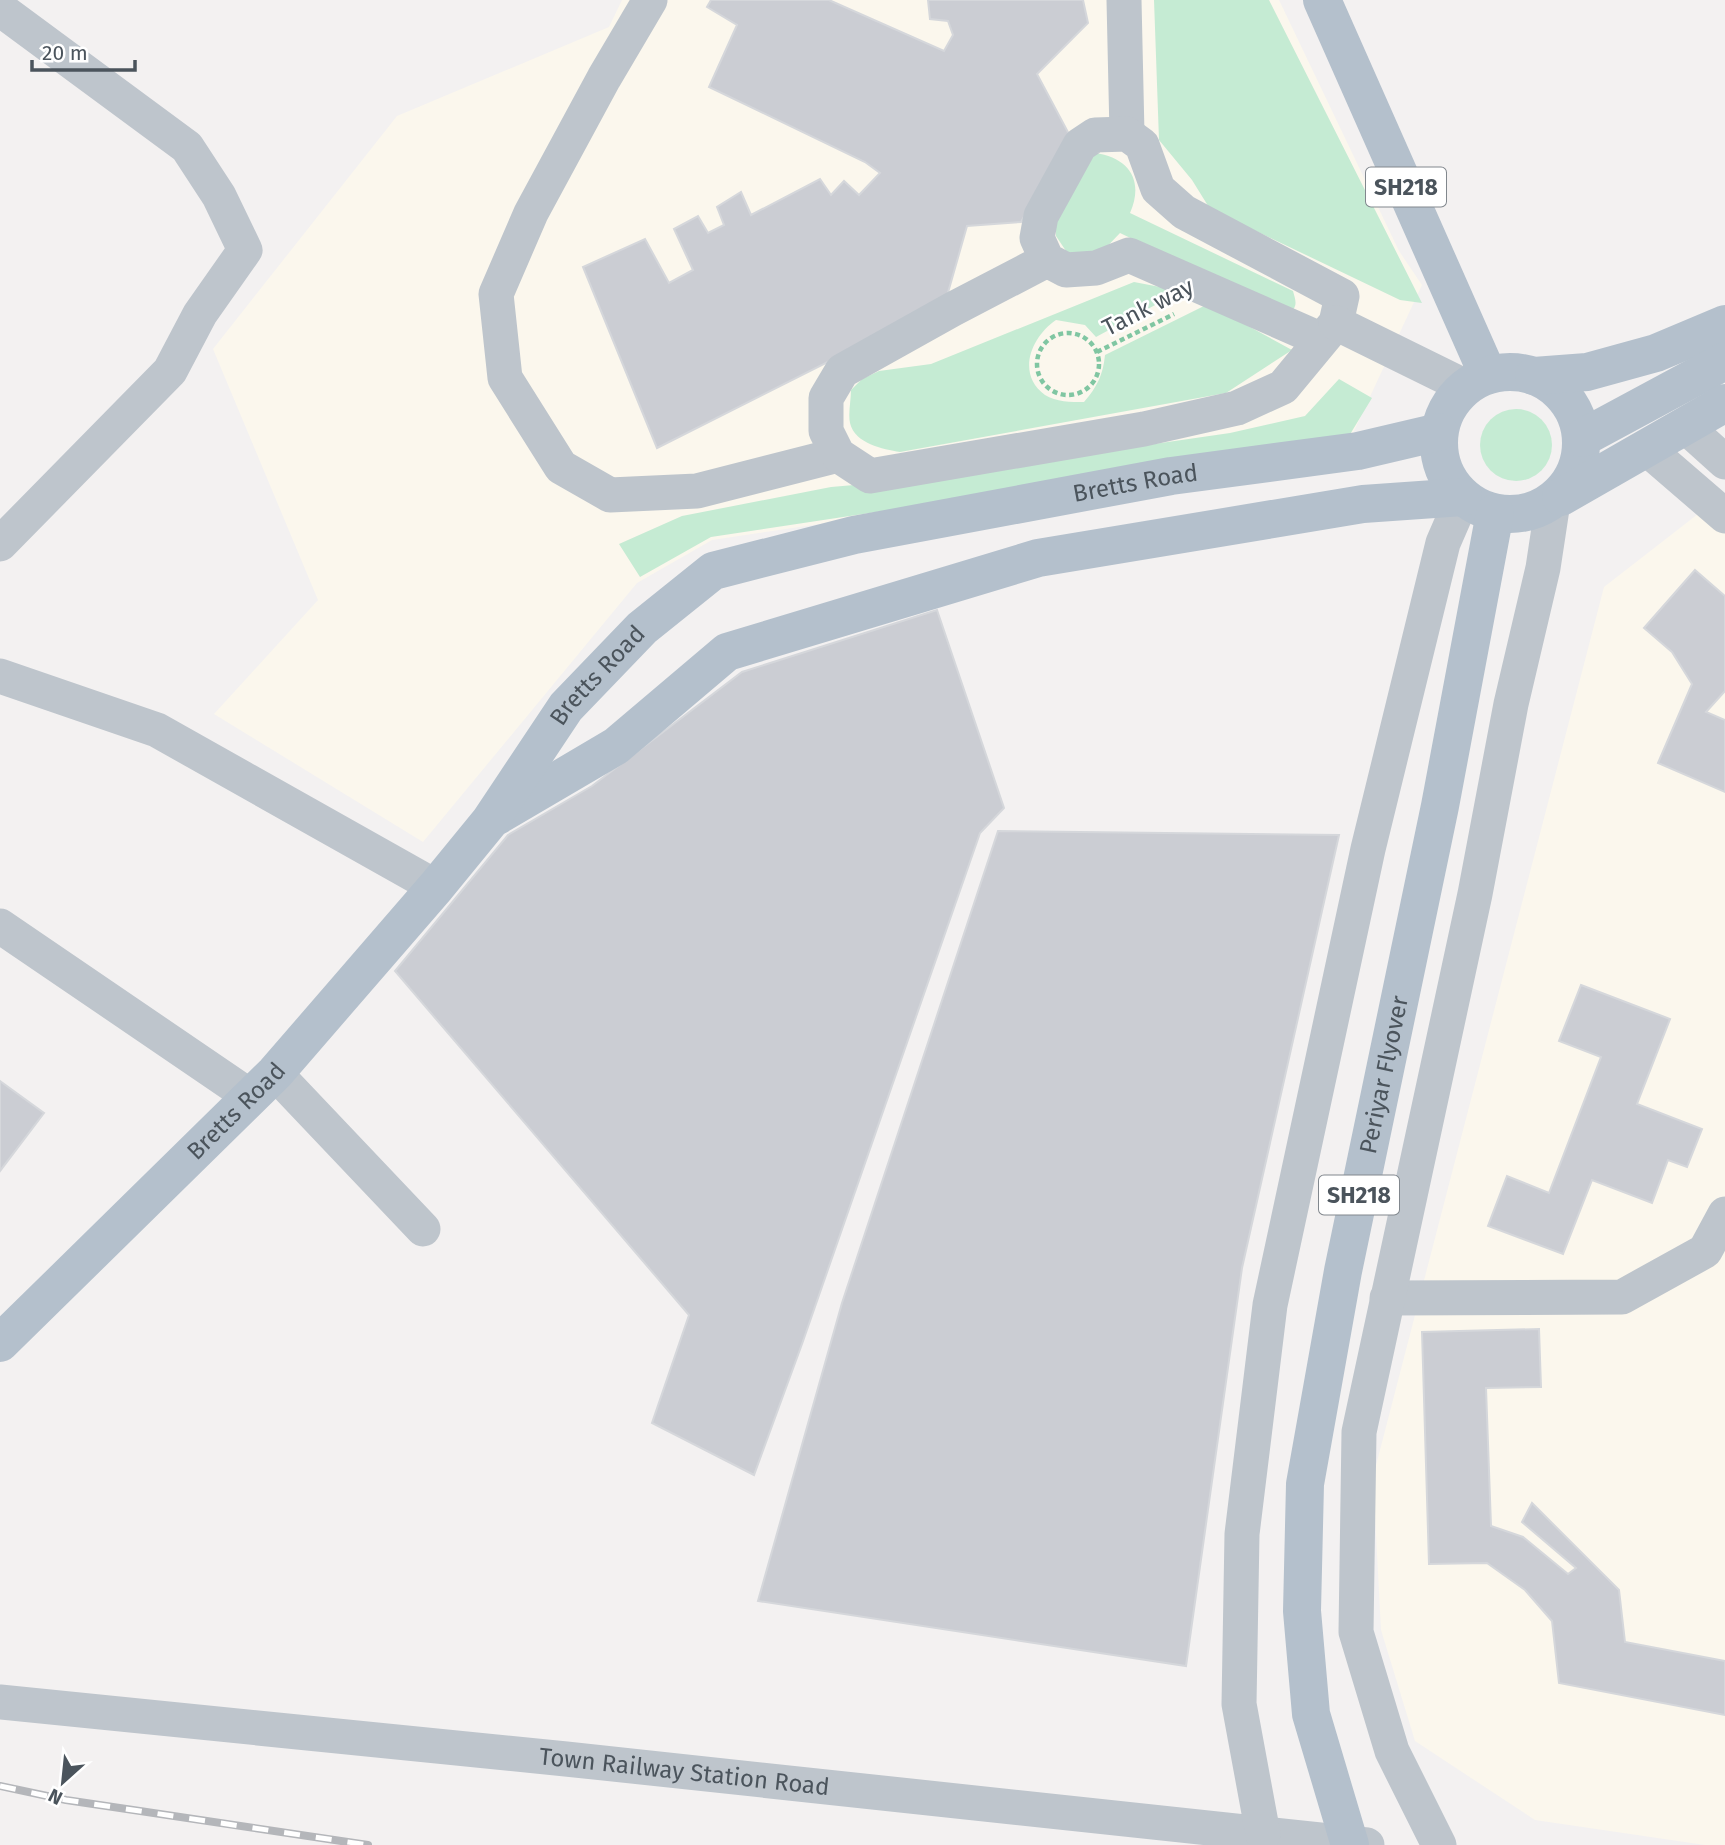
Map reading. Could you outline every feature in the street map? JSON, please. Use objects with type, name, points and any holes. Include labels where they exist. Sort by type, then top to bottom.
[{"type":"main road","name":"SH218","points":[[1322,0],[1477,381]]},
{"type":"main road","points":[[1483,519],[1451,484],[1443,467],[1439,432],[1444,415],[1453,400],[1477,381],[1511,372],[1534,376],[1587,372],[1656,353],[1725,324]]},
{"type":"main road","points":[[1582,438],[1725,361]]},
{"type":"main road","points":[[1534,376],[1552,385],[1568,400],[1578,418],[1582,438],[1580,462],[1570,485],[1553,502]]},
{"type":"main road","points":[[490,821],[616,746],[727,652],[1038,558],[1363,504],[1483,519],[1535,511],[1725,403]]},
{"type":"main road","name":"Bretts Road","points":[[0,1343],[263,1085],[490,821],[566,707],[642,628],[713,571],[854,535],[1171,476],[1357,451],[1439,432]]},
{"type":"main road","name":"Periyar Flyover","points":[[1350,1845],[1311,1714],[1303,1611],[1305,1485],[1343,1271],[1443,792],[1483,519]]},
{"type":"street","points":[[650,0],[604,78],[531,213],[496,294],[505,378],[561,467],[610,495],[697,491],[838,455]]},
{"type":"street","points":[[1124,0],[1127,134]]},
{"type":"street","points":[[0,9],[187,147],[219,196],[245,250],[200,314],[170,370],[0,544]]},
{"type":"street","points":[[1047,260],[842,371],[826,398],[826,431],[838,455],[870,476],[1143,429],[1237,408],[1283,387],[1329,331],[1342,296],[1184,212],[1158,189],[1142,145],[1127,134],[1096,135],[1080,145],[1041,216],[1037,238],[1047,260],[1066,270],[1076,270],[1097,268],[1129,255],[1215,293],[1329,331],[1477,381]]},
{"type":"street","points":[[1685,426],[1725,462]]},
{"type":"street","points":[[1646,449],[1725,516]]},
{"type":"street","points":[[1439,1845],[1392,1751],[1356,1632],[1359,1433],[1475,894],[1511,704],[1543,568],[1553,502]]},
{"type":"street","points":[[1263,1834],[1239,1704],[1242,1534],[1270,1305],[1368,849],[1443,543],[1483,519]]},
{"type":"street","points":[[0,677],[157,730],[436,887]]},
{"type":"street","points":[[0,926],[263,1085],[424,1229]]},
{"type":"street","points":[[1387,1298],[1622,1297],[1705,1251],[1725,1214]]},
{"type":"street","name":"Town Railway Station Road","points":[[0,1702],[579,1760],[1367,1845]]},
{"type":"path","name":"Tank way","points":[[1097,352],[1215,293]]},
{"type":"path","points":[[1061,334],[1083,337],[1097,352],[1098,373],[1085,390],[1075,394],[1056,393],[1037,371],[1040,352],[1045,343],[1061,334]]},
{"type":"shaded area","points":[[622,0],[1279,0],[1399,251],[1422,285],[1347,446],[712,540],[637,583],[423,842],[214,714],[318,600],[213,349],[397,116],[609,27]]},
{"type":"shaded area","points":[[1725,493],[1725,1845],[1705,1845],[1535,1820],[1415,1741],[1381,1630],[1373,1477],[1604,587]]},
{"type":"green space","points":[[1154,0],[1269,0],[1422,303],[1400,300],[1210,209],[1192,180],[1159,140]]},
{"type":"green space","points":[[1095,153],[1117,160],[1131,173],[1135,191],[1130,213],[1293,291],[1296,304],[1294,309],[1289,314],[1120,233],[1098,256],[1077,256],[1066,251],[1056,236],[1056,222]]},
{"type":"green space","points":[[1134,282],[1181,291],[1096,337],[1085,325],[1056,320],[1040,336],[1030,356],[1031,377],[1045,395],[1069,402],[1084,402],[1099,380],[1105,355],[1208,304],[1292,350],[1226,393],[900,452],[870,444],[853,430],[849,419],[851,390],[862,379],[879,371],[931,364]]},
{"type":"green space","points":[[1339,379],[1372,398],[1346,441],[711,537],[640,577],[619,544],[682,516],[831,487],[958,476],[1230,433],[1305,416]]},
{"type":"green space","points":[[1516,409],[1536,415],[1546,425],[1552,445],[1546,465],[1536,475],[1516,481],[1496,475],[1486,465],[1480,445],[1486,425],[1496,415]]},
{"type":"building","points":[[711,0],[829,0],[944,51],[953,35],[948,21],[930,19],[928,0],[1083,0],[1088,23],[1037,74],[1070,136],[1021,222],[967,226],[945,303],[657,448],[583,267],[645,239],[669,283],[693,270],[674,229],[698,216],[708,233],[724,225],[717,207],[741,192],[751,215],[820,179],[831,195],[844,181],[859,195],[880,173],[865,162],[709,87],[737,25],[707,7]]},
{"type":"building","points":[[1695,570],[1725,596],[1725,691],[1706,712],[1725,720],[1725,792],[1658,763],[1692,684],[1672,652],[1644,628]]},
{"type":"building","points":[[937,610],[1004,808],[980,833],[754,1475],[652,1423],[689,1315],[395,971],[508,835],[592,786],[742,672]]},
{"type":"building","points":[[998,831],[1339,835],[1242,1268],[1186,1666],[758,1601],[842,1303]]},
{"type":"building","points":[[1581,985],[1670,1019],[1637,1104],[1702,1129],[1687,1167],[1668,1160],[1652,1203],[1592,1180],[1563,1254],[1488,1226],[1507,1176],[1549,1193],[1601,1057],[1559,1041]]},
{"type":"building","points":[[0,1081],[44,1113],[0,1171]]},
{"type":"building","points":[[1539,1329],[1541,1387],[1486,1388],[1491,1526],[1523,1537],[1568,1574],[1576,1568],[1522,1522],[1532,1503],[1619,1590],[1625,1642],[1725,1661],[1725,1715],[1559,1683],[1552,1621],[1525,1590],[1487,1563],[1429,1564],[1422,1332]]},
{"type":"railway","points":[[0,1786],[66,1800],[368,1845]]}]
